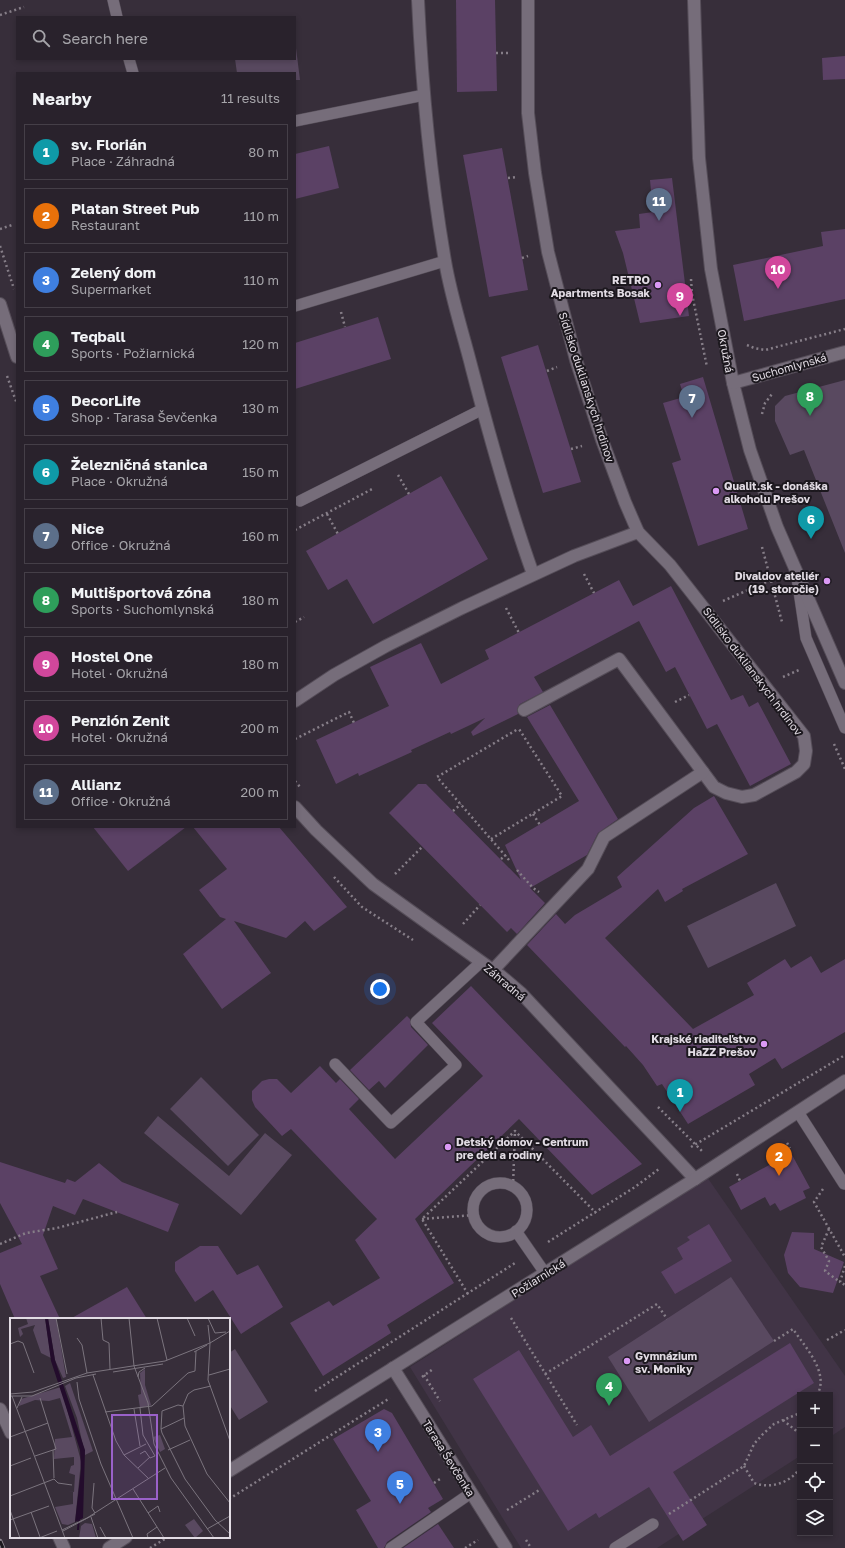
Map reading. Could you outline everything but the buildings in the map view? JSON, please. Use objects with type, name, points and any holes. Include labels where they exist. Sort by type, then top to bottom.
[{"type":"street","points":[[418,0],[430,159],[445,261],[483,409],[523,547],[533,574]]},
{"type":"street","name":"Sídlisko duklianskych hrdinov","points":[[524,710],[619,659],[714,787],[726,793],[742,797],[754,794],[796,772],[804,764],[806,751],[804,736],[679,576],[638,532],[625,502],[600,433],[574,353],[548,252],[535,173],[528,113],[528,0]]},
{"type":"street","name":"Okružná","points":[[694,0],[699,158],[711,269],[733,383],[750,450],[776,527],[845,682]]},
{"type":"street","points":[[0,304],[16,353]]},
{"type":"street","name":"Suchomlynská","points":[[733,383],[845,352]]},
{"type":"street","points":[[296,699],[334,675],[386,646],[533,574],[574,556],[638,532]]},
{"type":"street","points":[[493,970],[588,870],[604,837],[703,772]]},
{"type":"street","name":"Záhradná","points":[[296,808],[316,830],[373,884],[493,970],[521,993],[695,1179]]},
{"type":"street","name":"Požiarnická","points":[[230,1471],[695,1179],[845,1081]]},
{"type":"street","name":"Tarasa Ševčenka","points":[[394,1368],[506,1548]]},
{"type":"street","points":[[0,1409],[10,1431]]},
{"type":"street","points":[[59,1538],[64,1548]]},
{"type":"street","points":[[109,1548],[124,1538]]},
{"type":"lane","points":[[113,0],[117,16]]},
{"type":"lane","points":[[129,60],[133,72]]},
{"type":"lane","points":[[296,121],[424,95]]},
{"type":"lane","points":[[296,306],[445,261]]},
{"type":"lane","points":[[300,501],[483,409]]},
{"type":"lane","points":[[796,573],[806,638],[845,728]]},
{"type":"lane","points":[[335,1064],[391,1123],[456,1065],[416,1022],[481,962]]},
{"type":"lane","points":[[798,1112],[844,1184]]},
{"type":"lane","points":[[496,1183],[513,1186],[525,1199],[527,1208],[526,1217],[522,1225],[516,1231],[508,1235],[499,1237],[490,1235],[477,1223],[473,1206],[481,1191],[496,1183]]},
{"type":"lane","points":[[516,1231],[545,1273]]},
{"type":"lane","points":[[392,1548],[471,1493]]},
{"type":"lane","points":[[615,1548],[653,1524]]},
{"type":"path","points":[[0,15],[24,7]]},
{"type":"path","points":[[0,230],[12,225]]},
{"type":"path","points":[[0,246],[15,290]]},
{"type":"path","points":[[341,312],[345,327]]},
{"type":"path","points":[[745,344],[754,348],[765,350],[845,329]]},
{"type":"path","points":[[5,370],[16,401]]},
{"type":"path","points":[[763,419],[765,403],[775,391]]},
{"type":"path","points":[[398,475],[409,494]]},
{"type":"path","points":[[327,514],[338,534]]},
{"type":"path","points":[[734,596],[771,580]]},
{"type":"path","points":[[497,592],[519,633]]},
{"type":"path","points":[[296,621],[304,617]]},
{"type":"path","points":[[509,860],[437,777],[530,722],[524,710]]},
{"type":"path","points":[[296,738],[349,712],[354,723]]},
{"type":"path","points":[[491,839],[562,796],[519,729]]},
{"type":"path","points":[[454,811],[461,804]]},
{"type":"path","points":[[533,814],[540,825]]},
{"type":"path","points":[[394,875],[423,846]]},
{"type":"path","points":[[501,859],[506,856]]},
{"type":"path","points":[[517,870],[533,888],[556,903]]},
{"type":"path","points":[[462,925],[480,905]]},
{"type":"path","points":[[309,1395],[596,1213],[635,1187],[675,1157],[845,1055]]},
{"type":"path","points":[[515,1131],[596,1213]]},
{"type":"path","points":[[513,1186],[515,1131]]},
{"type":"path","points":[[422,1220],[515,1131]]},
{"type":"path","points":[[786,1142],[790,1148]]},
{"type":"path","points":[[827,1184],[814,1202],[845,1257]]},
{"type":"path","points":[[0,1244],[26,1233],[57,1228],[117,1212]]},
{"type":"path","points":[[422,1220],[474,1214]]},
{"type":"path","points":[[422,1220],[468,1294]]},
{"type":"path","points":[[829,1228],[820,1247],[829,1261],[825,1271],[845,1285]]},
{"type":"path","points":[[840,1282],[845,1266]]},
{"type":"path","points":[[545,1374],[657,1304],[667,1319]]},
{"type":"path","points":[[510,1318],[577,1424]]},
{"type":"path","points":[[774,1341],[793,1329],[818,1365],[821,1388],[819,1392]]},
{"type":"path","points":[[827,1340],[845,1330]]},
{"type":"path","points":[[653,1524],[744,1466],[754,1444],[774,1424],[797,1414]]},
{"type":"path","points":[[782,1420],[797,1432]]},
{"type":"path","points":[[744,1466],[754,1483],[762,1486],[787,1481],[797,1472]]},
{"type":"path","points":[[507,1510],[542,1489]]},
{"type":"path","points":[[465,1548],[482,1537]]},
{"type":"path","points":[[150,1548],[166,1538]]},
{"type":"shaded area","points":[[296,48],[300,80],[296,80],[296,72],[237,72],[235,60],[296,60]]},
{"type":"shaded area","points":[[845,380],[845,553],[804,450],[790,455],[775,421],[775,406],[785,396]]},
{"type":"shaded area","points":[[776,883],[796,926],[708,968],[687,926]]},
{"type":"shaded area","points":[[201,1077],[259,1135],[228,1166],[170,1109]]},
{"type":"shaded area","points":[[158,1116],[229,1176],[265,1133],[292,1155],[241,1215],[144,1133]]},
{"type":"shaded area","name":"Gymnázium sv. Moniky","points":[[707,1177],[845,1376],[845,1427],[833,1435],[833,1392],[797,1392],[797,1458],[657,1548],[521,1548],[410,1367]]},
{"type":"shaded area","points":[[731,1277],[774,1341],[649,1422],[608,1357]]},
{"type":"shaded area","points":[[235,1349],[268,1402],[239,1420],[230,1406],[230,1352]]},
{"type":"railway","points":[[0,1541],[3,1548]]},
{"type":"place","name":"Allianz","points":[[659,221]]},
{"type":"place","name":"RETRO Apartments Bosak","points":[[658,285]]},
{"type":"place","name":"Penzión Zenit","points":[[778,289]]},
{"type":"place","name":"Hostel One","points":[[680,316]]},
{"type":"place","name":"Multišportová zóna","points":[[810,416]]},
{"type":"place","name":"Nice","points":[[692,418]]},
{"type":"place","name":"Qualit.sk - donáška alkoholu Prešov","points":[[716,491]]},
{"type":"place","name":"Železničná stanica","points":[[811,539]]},
{"type":"place","name":"Divaldov ateliér (19. storočie)","points":[[827,581]]},
{"type":"place","name":"Krajské riaditeľstvo HaZZ Prešov","points":[[764,1044]]},
{"type":"place","name":"sv. Florián","points":[[680,1112]]},
{"type":"place","name":"Detský domov - Centrum pre deti a rodiny","points":[[448,1147]]},
{"type":"place","name":"Platan Street Pub","points":[[779,1176]]},
{"type":"place","name":"Gymnázium sv. Moniky","points":[[627,1361]]},
{"type":"place","name":"Teqball","points":[[609,1406]]},
{"type":"place","name":"Zelený dom","points":[[378,1452]]},
{"type":"place","name":"DecorLife","points":[[400,1504]]}]
